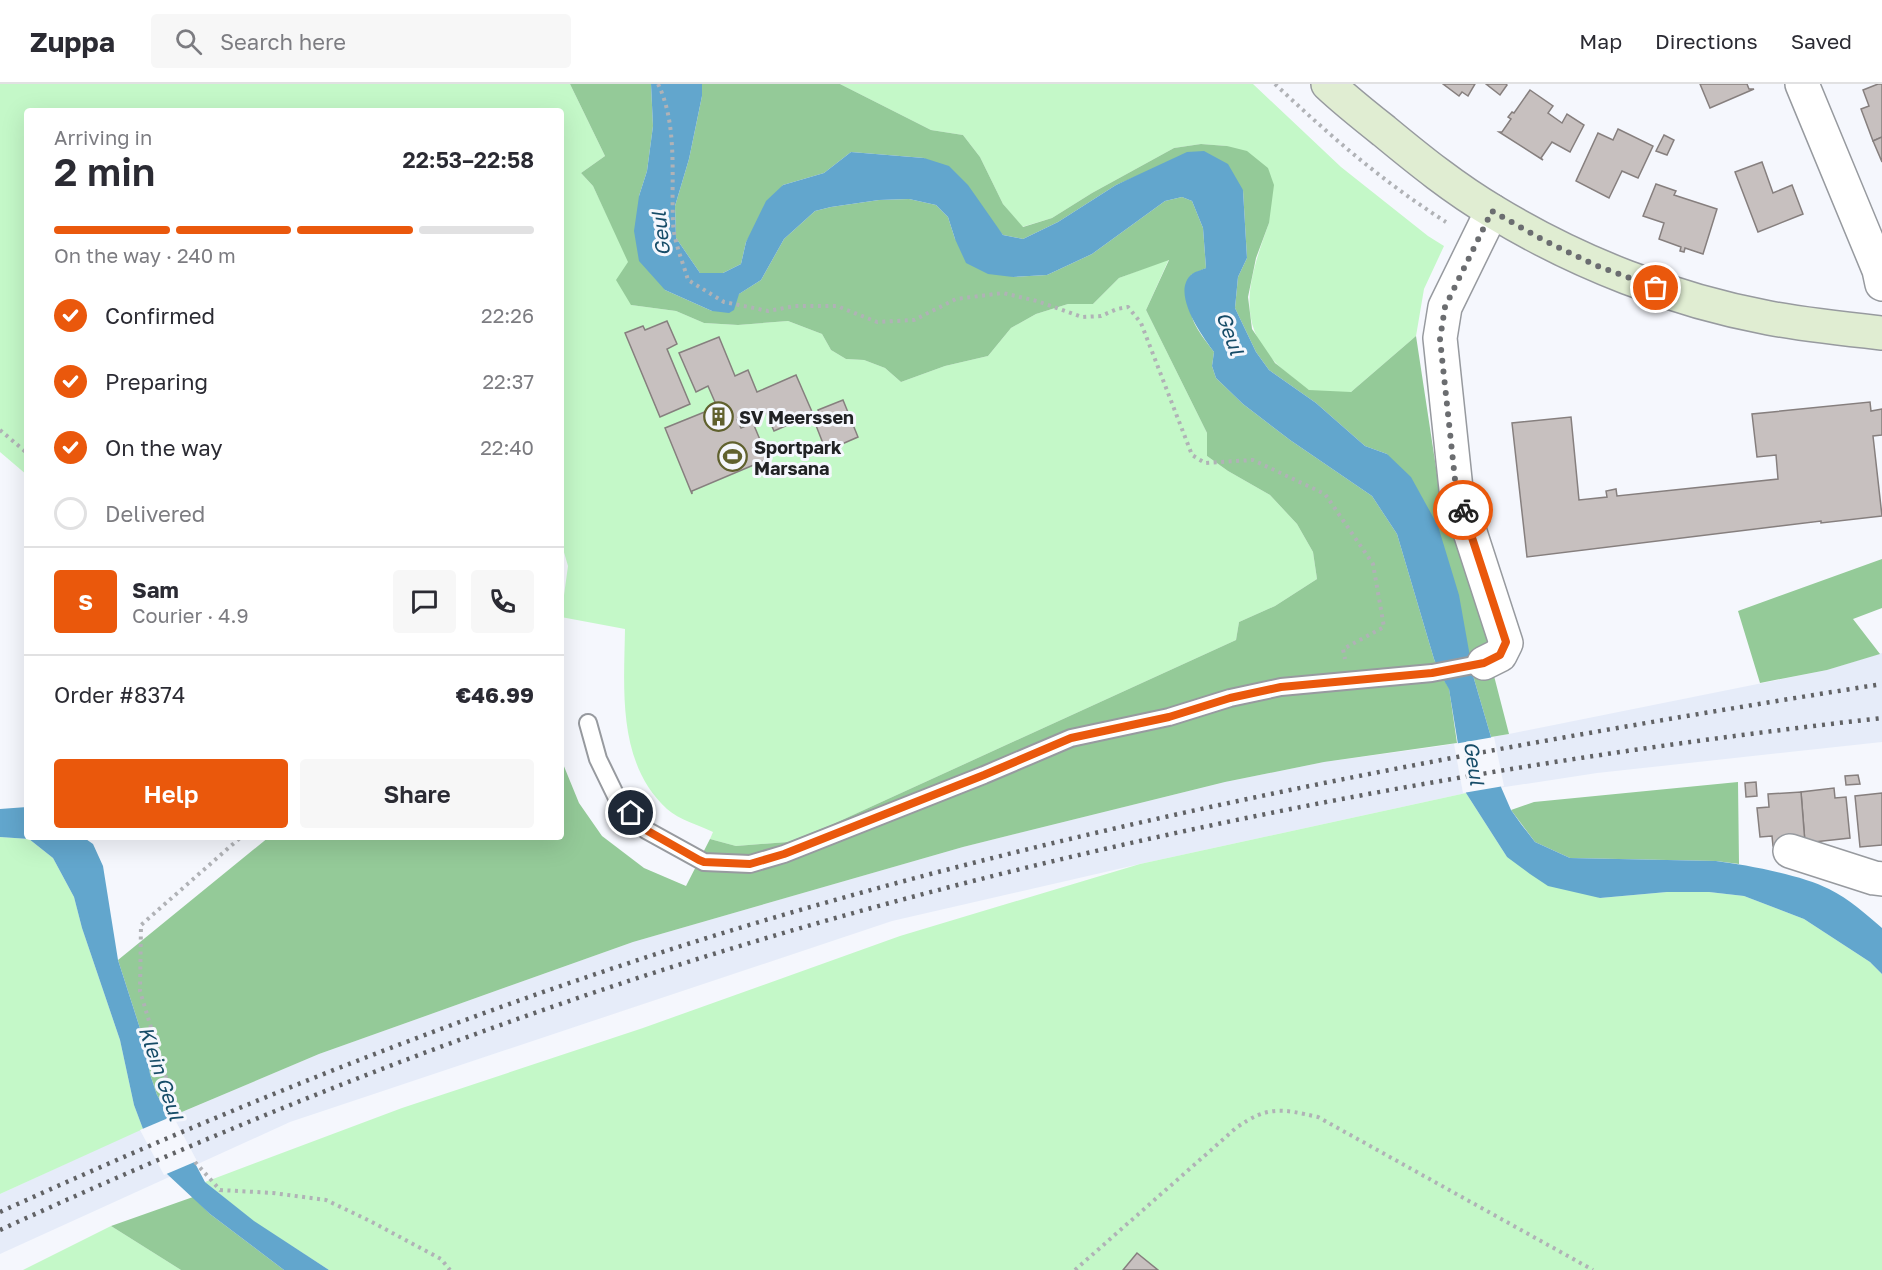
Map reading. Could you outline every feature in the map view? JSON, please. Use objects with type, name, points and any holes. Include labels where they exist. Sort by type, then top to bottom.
[{"type":"street","points":[[1802,84],[1879,270],[1882,285]]},
{"type":"street","points":[[1336,87],[1412,154],[1492,211],[1545,241],[1595,265],[1656,288],[1717,306],[1768,318],[1882,333]]},
{"type":"street","points":[[1484,663],[1500,655],[1506,642],[1456,489],[1440,339],[1445,307],[1492,211]]},
{"type":"street","points":[[1790,851],[1882,879]]},
{"type":"lane","points":[[588,723],[598,759],[616,796],[646,830],[704,862],[750,864],[784,854],[1071,738],[1169,717],[1230,698],[1281,687],[1432,673],[1484,663]]},
{"type":"path","points":[[658,84],[667,103],[673,178],[673,224],[688,280],[724,302],[768,311],[795,306],[837,306],[878,322],[914,320],[956,299],[1003,293],[1037,301],[1082,317],[1101,316],[1128,307],[1141,323],[1192,455],[1205,463],[1252,460],[1325,494],[1373,564],[1383,627],[1343,649],[1350,680]]},
{"type":"path","points":[[0,430],[24,450]]},
{"type":"path","points":[[177,1114],[140,991],[141,925],[238,840]]},
{"type":"path","points":[[1075,1270],[1236,1128],[1254,1115],[1283,1109],[1318,1117],[1593,1270]]},
{"type":"path","points":[[195,1162],[220,1191],[273,1192],[326,1200],[441,1259],[450,1270]]},
{"type":"shaded area","points":[[1882,653],[1882,742],[1597,773],[1466,793],[892,921],[290,1122],[0,1254],[0,1194],[130,1134],[319,1054],[633,942],[963,847],[1225,782],[1324,762],[1509,734],[1827,670]]},
{"type":"green space","points":[[0,84],[570,84],[605,156],[581,173],[593,186],[629,262],[631,305],[676,311],[704,323],[738,325],[788,321],[822,334],[831,350],[846,359],[864,360],[885,368],[901,382],[945,366],[988,356],[1011,328],[1036,314],[1068,304],[1093,304],[1119,278],[1169,259],[1146,310],[1207,433],[1207,456],[1270,495],[1297,524],[1313,552],[1317,579],[1275,606],[1239,622],[1236,640],[831,825],[788,842],[736,846],[710,839],[713,832],[667,809],[651,791],[639,770],[631,748],[627,725],[624,676],[625,629],[564,618],[568,566],[564,552],[564,108],[24,108],[24,472],[0,452]]},
{"type":"green space","points":[[570,84],[651,84],[653,126],[647,171],[639,196],[665,290],[712,311],[761,280],[784,239],[815,211],[831,207],[879,200],[909,199],[936,205],[948,217],[955,239],[1013,277],[1047,275],[1092,254],[1165,201],[1182,197],[1192,201],[1203,228],[1206,268],[1191,275],[1192,317],[1199,332],[1214,352],[1212,366],[1216,378],[1243,404],[1290,440],[1372,496],[1397,534],[1434,659],[1449,688],[1457,743],[1324,762],[1225,782],[963,847],[633,942],[319,1054],[170,1117],[157,1095],[150,1074],[145,1044],[118,960],[265,840],[564,840],[564,766],[579,803],[602,836],[644,868],[686,886],[710,839],[736,846],[788,842],[831,825],[1236,640],[1239,622],[1275,606],[1317,579],[1313,552],[1297,524],[1270,495],[1207,456],[1207,433],[1146,310],[1169,260],[1119,278],[1093,304],[1068,304],[1036,314],[1011,328],[988,356],[945,366],[901,382],[885,368],[864,360],[846,359],[831,350],[822,334],[788,321],[738,325],[704,323],[676,311],[631,305],[616,280],[628,262],[593,186],[581,173],[605,156]]},
{"type":"green space","points":[[702,84],[840,84],[931,130],[963,135],[980,157],[1003,204],[1023,227],[1052,218],[1174,148],[1201,144],[1227,146],[1247,151],[1268,168],[1274,185],[1269,223],[1256,258],[1248,297],[1252,329],[1275,363],[1309,390],[1351,392],[1416,336],[1440,494],[1504,640],[1493,672],[1509,734],[1491,737],[1469,655],[1387,454],[1365,446],[1316,403],[1269,370],[1256,352],[1235,308],[1238,277],[1247,258],[1243,190],[1151,170],[1116,185],[1058,222],[1023,239],[1003,235],[924,158],[851,152],[824,173],[783,185],[746,242],[741,264],[723,273],[700,273],[676,238],[675,206],[689,159],[702,96]]},
{"type":"green space","points":[[840,84],[1253,84],[1341,167],[1428,236],[1444,246],[1424,289],[1416,336],[1351,392],[1309,390],[1270,356],[1258,339],[1252,321],[1250,303],[1255,265],[1269,223],[1227,146],[1201,144],[1174,148],[1052,218],[1022,227],[1003,204],[980,157],[963,135],[931,130]]},
{"type":"green space","points":[[1882,559],[1882,608],[1853,619],[1880,654],[1827,670],[1760,683],[1738,611]]},
{"type":"green space","points":[[1738,782],[1739,864],[1716,861],[1570,858],[1535,842],[1511,810],[1534,802]]},
{"type":"green space","points":[[1466,793],[1507,857],[1600,898],[1667,892],[1709,892],[1744,896],[1804,919],[1870,962],[1882,974],[1882,1270],[329,1270],[253,1221],[205,1182],[402,1108],[643,1028],[900,936],[1140,864]]},
{"type":"green space","points":[[0,837],[30,840],[53,858],[74,897],[82,928],[120,1040],[134,1105],[143,1129],[0,1194]]},
{"type":"green space","points":[[193,1197],[210,1214],[284,1270],[181,1270],[111,1226]]},
{"type":"green space","points":[[111,1226],[181,1270],[23,1270]]},
{"type":"water","name":"Geul","points":[[651,84],[702,84],[702,96],[689,159],[675,206],[676,238],[700,273],[723,273],[741,264],[746,242],[766,201],[783,185],[824,173],[851,152],[924,158],[949,166],[968,185],[1003,235],[1023,239],[1058,222],[1116,185],[1187,152],[1204,151],[1228,164],[1243,190],[1247,258],[1238,277],[1235,308],[1256,352],[1269,370],[1316,403],[1365,446],[1387,454],[1411,477],[1438,526],[1459,595],[1474,679],[1491,737],[1501,787],[1511,810],[1535,842],[1570,858],[1716,861],[1774,871],[1818,884],[1850,902],[1882,928],[1882,974],[1870,962],[1804,919],[1744,896],[1709,892],[1667,892],[1600,898],[1548,886],[1507,857],[1466,793],[1449,689],[1434,659],[1397,534],[1372,496],[1290,440],[1243,404],[1216,378],[1212,366],[1214,352],[1190,314],[1184,292],[1186,282],[1192,274],[1206,268],[1203,228],[1192,201],[1182,197],[1165,201],[1092,254],[1047,275],[1013,277],[988,274],[966,263],[948,217],[936,205],[909,199],[879,200],[831,207],[815,211],[784,239],[761,280],[739,294],[734,310],[729,313],[712,311],[665,290],[639,261],[634,231],[639,196],[647,171],[653,126]]},
{"type":"water","points":[[24,807],[24,839],[0,837],[0,809]]},
{"type":"water","points":[[30,840],[87,840],[93,844],[103,866],[118,960],[145,1044],[150,1074],[157,1095],[205,1182],[254,1221],[329,1270],[284,1270],[210,1214],[167,1174],[143,1129],[134,1105],[120,1040],[82,928],[74,897],[53,858]]},
{"type":"pier","points":[[1494,737],[1504,786],[1463,793],[1454,744]]},
{"type":"pier","points":[[173,1116],[197,1161],[164,1175],[140,1130]]},
{"type":"building","points":[[1443,84],[1475,84],[1468,96],[1462,92],[1459,96]]},
{"type":"building","points":[[1486,84],[1506,84],[1507,85],[1500,95]]},
{"type":"building","points":[[1700,84],[1747,84],[1749,89],[1754,89],[1710,108]]},
{"type":"building","points":[[1882,84],[1882,137],[1873,141],[1861,109],[1869,106],[1863,90]]},
{"type":"building","points":[[1530,90],[1553,106],[1548,113],[1562,123],[1567,114],[1584,125],[1570,152],[1552,142],[1541,158],[1543,160],[1499,132],[1502,132],[1511,119],[1508,117],[1512,112],[1514,113]]},
{"type":"building","points":[[1618,129],[1653,146],[1638,178],[1622,171],[1609,198],[1576,181],[1598,133],[1613,140]]},
{"type":"building","points":[[1664,135],[1674,140],[1667,155],[1656,151]]},
{"type":"building","points":[[1882,137],[1882,162],[1873,141]]},
{"type":"building","points":[[1762,162],[1773,193],[1792,185],[1803,214],[1758,232],[1735,172]]},
{"type":"building","points":[[1656,184],[1676,191],[1674,195],[1717,209],[1703,254],[1685,248],[1684,252],[1680,251],[1681,247],[1659,239],[1664,223],[1643,216]]},
{"type":"building","points":[[667,321],[677,344],[667,349],[690,404],[660,417],[625,333],[643,326],[645,330]]},
{"type":"building","name":"SV Meerssen","points":[[719,337],[735,376],[748,370],[757,392],[796,375],[813,414],[774,431],[765,410],[737,420],[741,428],[753,423],[768,459],[692,491],[692,494],[665,428],[707,411],[708,413],[718,409],[708,386],[696,392],[679,353]]},
{"type":"building","points":[[843,400],[858,437],[826,451],[815,423],[822,420],[818,410]]},
{"type":"building","points":[[1870,402],[1871,411],[1882,409],[1882,435],[1873,436],[1882,516],[1821,523],[1821,521],[1527,557],[1512,423],[1571,417],[1579,500],[1607,497],[1606,491],[1616,489],[1617,496],[1778,479],[1776,455],[1757,457],[1752,414]]},
{"type":"building","points":[[1858,775],[1860,784],[1846,785],[1845,776]]},
{"type":"building","points":[[1756,782],[1757,796],[1746,797],[1745,783]]},
{"type":"building","points":[[1834,788],[1835,798],[1846,797],[1850,838],[1805,843],[1801,792]]},
{"type":"building","points":[[1801,792],[1805,843],[1773,846],[1772,836],[1760,837],[1757,808],[1769,807],[1768,794]]},
{"type":"building","points":[[1882,793],[1882,845],[1860,847],[1855,796]]},
{"type":"building","points":[[1137,1253],[1158,1270],[1123,1270]]},
{"type":"railway","points":[[0,1212],[201,1124],[404,1043],[611,969],[821,904],[952,868],[1083,836],[1348,778],[1614,728],[1882,684]]},
{"type":"railway","points":[[0,1230],[240,1125],[485,1031],[650,974],[801,928],[953,886],[1260,815],[1414,786],[1725,737],[1882,718]]},
{"type":"way so far","points":[[1463,510],[1456,489],[1440,339],[1445,307],[1492,211],[1545,241],[1595,265],[1656,288]]},
{"type":"place","name":"SV Meerssen","points":[[718,417]]},
{"type":"place","name":"Sportpark Marsana","points":[[733,457]]},
{"type":"route","points":[[631,813],[646,830],[699,860],[750,864],[784,854],[1071,738],[1169,717],[1230,698],[1281,687],[1432,673],[1484,663],[1500,655],[1506,642],[1463,510]]},
{"type":"water label","name":"Klein Geul","points":[[162,1073]]}]
